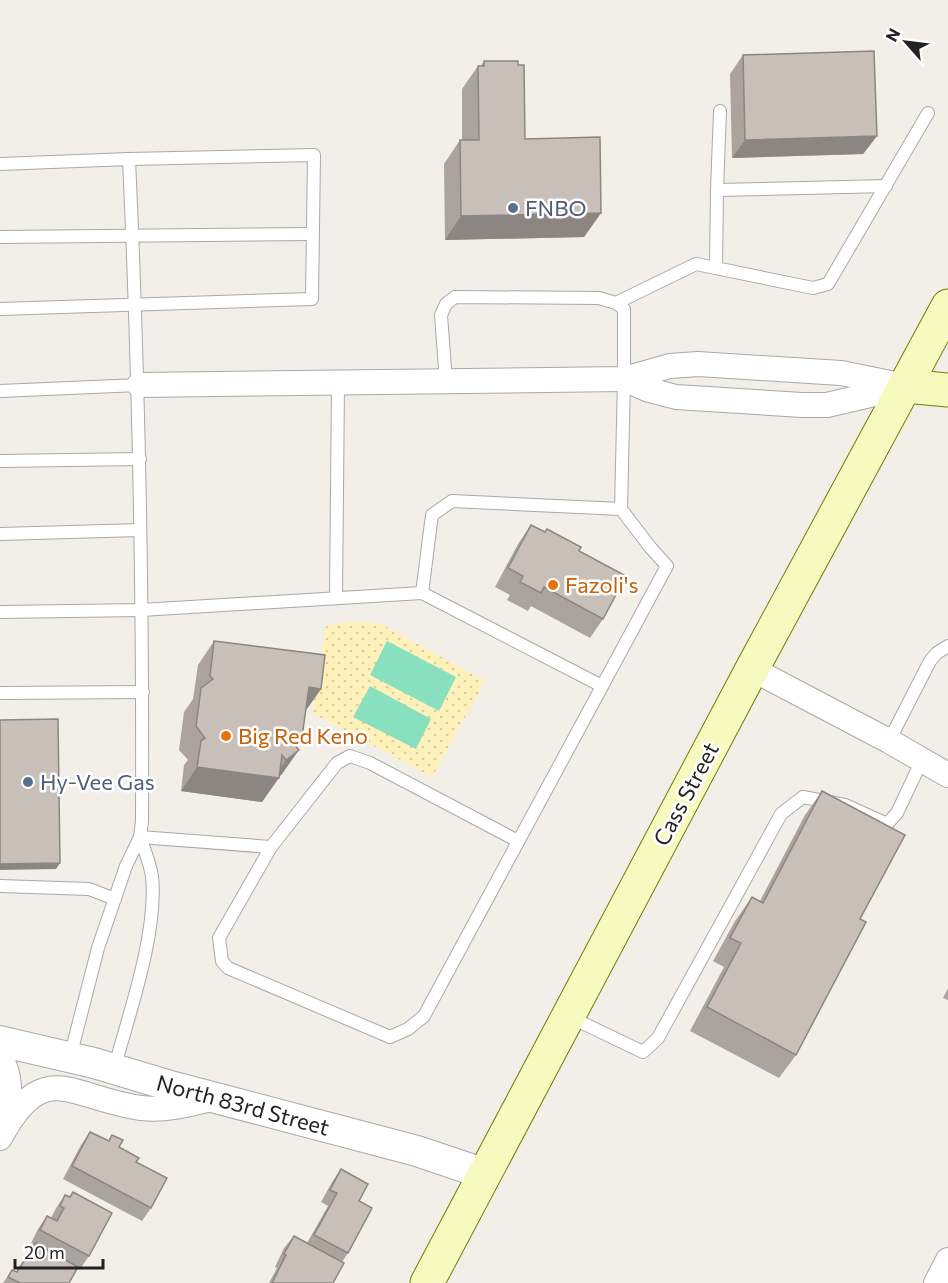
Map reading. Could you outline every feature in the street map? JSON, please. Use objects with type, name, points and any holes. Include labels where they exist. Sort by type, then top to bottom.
[{"type":"main road","name":"Cass Street","points":[[427,1283],[752,669],[948,306]]},
{"type":"main road","points":[[905,386],[948,390]]},
{"type":"street","points":[[139,385],[624,380],[670,366],[698,364],[841,373],[905,386]]},
{"type":"street","points":[[624,380],[676,397],[802,405],[827,405],[905,386]]},
{"type":"street","points":[[752,669],[889,741],[948,775]]},
{"type":"street","name":"North 83rd Street","points":[[0,1041],[70,1057],[214,1098],[417,1151],[485,1174]]},
{"type":"street","points":[[0,1056],[7,1068],[10,1086],[3,1132]]},
{"type":"street","points":[[3,1132],[21,1105],[37,1092],[60,1087],[142,1108],[183,1106],[214,1098]]},
{"type":"street","points":[[936,1283],[948,1260]]},
{"type":"lane","points":[[716,268],[720,111]]},
{"type":"lane","points":[[616,303],[696,264],[813,288],[828,284],[928,113]]},
{"type":"lane","points":[[0,164],[314,155],[312,299],[0,309]]},
{"type":"lane","points":[[114,1069],[144,956],[153,903],[152,874],[140,837],[142,692],[139,385],[129,159]]},
{"type":"lane","points":[[717,189],[886,186]]},
{"type":"lane","points":[[0,237],[312,234]]},
{"type":"lane","points":[[446,382],[441,315],[446,304],[454,297],[599,298],[616,303],[624,309],[621,509],[667,566],[424,1016],[408,1029],[390,1037],[228,968],[222,961],[219,938],[271,847],[337,763],[350,756],[370,763],[518,841]]},
{"type":"lane","points":[[336,598],[338,383]]},
{"type":"lane","points":[[0,391],[139,385]]},
{"type":"lane","points":[[0,461],[140,459]]},
{"type":"lane","points":[[422,593],[432,515],[452,501],[621,509]]},
{"type":"lane","points":[[0,534],[140,530]]},
{"type":"lane","points":[[0,612],[141,610],[422,593],[602,686]]},
{"type":"lane","points":[[889,741],[930,661],[948,646]]},
{"type":"lane","points":[[0,693],[142,692]]},
{"type":"lane","points":[[569,1016],[644,1052],[658,1038],[781,814],[803,797],[845,805],[887,824],[897,813],[922,760]]},
{"type":"lane","points":[[140,837],[271,847]]},
{"type":"lane","points":[[70,1057],[98,948],[126,866],[140,837]]},
{"type":"lane","points":[[0,886],[89,889],[115,899]]},
{"type":"sand","points":[[347,622],[372,622],[383,625],[485,681],[432,777],[312,713],[325,629],[327,626]]},
{"type":"green space","points":[[387,641],[456,677],[439,711],[370,675]]},
{"type":"green space","points":[[370,686],[431,719],[416,749],[353,717]]},
{"type":"building","points":[[874,51],[877,136],[745,140],[743,55]]},
{"type":"building","points":[[484,61],[518,61],[518,65],[524,65],[525,139],[600,137],[601,213],[461,216],[460,140],[479,140],[478,66],[484,66]]},
{"type":"building","points":[[531,525],[545,532],[547,529],[581,547],[579,551],[626,576],[603,619],[544,587],[541,593],[520,582],[523,576],[508,568]]},
{"type":"building","points":[[214,641],[325,655],[321,689],[309,687],[302,737],[291,736],[290,739],[299,750],[286,760],[282,755],[279,778],[197,767],[201,741],[205,738],[196,726],[201,688],[213,679],[210,676]]},
{"type":"building","points":[[58,719],[60,863],[0,864],[0,720]]},
{"type":"building","points":[[822,791],[905,835],[860,919],[866,922],[796,1055],[707,1007],[741,943],[730,938],[752,897],[763,903]]},
{"type":"building","points":[[90,1132],[109,1141],[112,1135],[123,1140],[119,1147],[139,1158],[136,1162],[167,1178],[151,1208],[72,1166]]},
{"type":"building","points":[[341,1169],[368,1184],[359,1201],[372,1208],[348,1253],[314,1235],[337,1193],[330,1190]]},
{"type":"building","points":[[73,1192],[112,1213],[89,1256],[40,1230],[47,1216],[57,1221],[64,1208],[60,1206],[65,1195],[70,1197]]},
{"type":"building","points":[[294,1236],[344,1263],[333,1283],[272,1283]]},
{"type":"building","points":[[35,1243],[78,1267],[69,1283],[20,1283],[8,1277],[12,1270],[17,1272]]},
{"type":"place","name":"FNBO","points":[[513,208]]},
{"type":"place","name":"Fazoli's","points":[[553,585]]},
{"type":"place","name":"Big Red Keno","points":[[226,736]]},
{"type":"place","name":"Hy-Vee Gas","points":[[28,782]]}]
